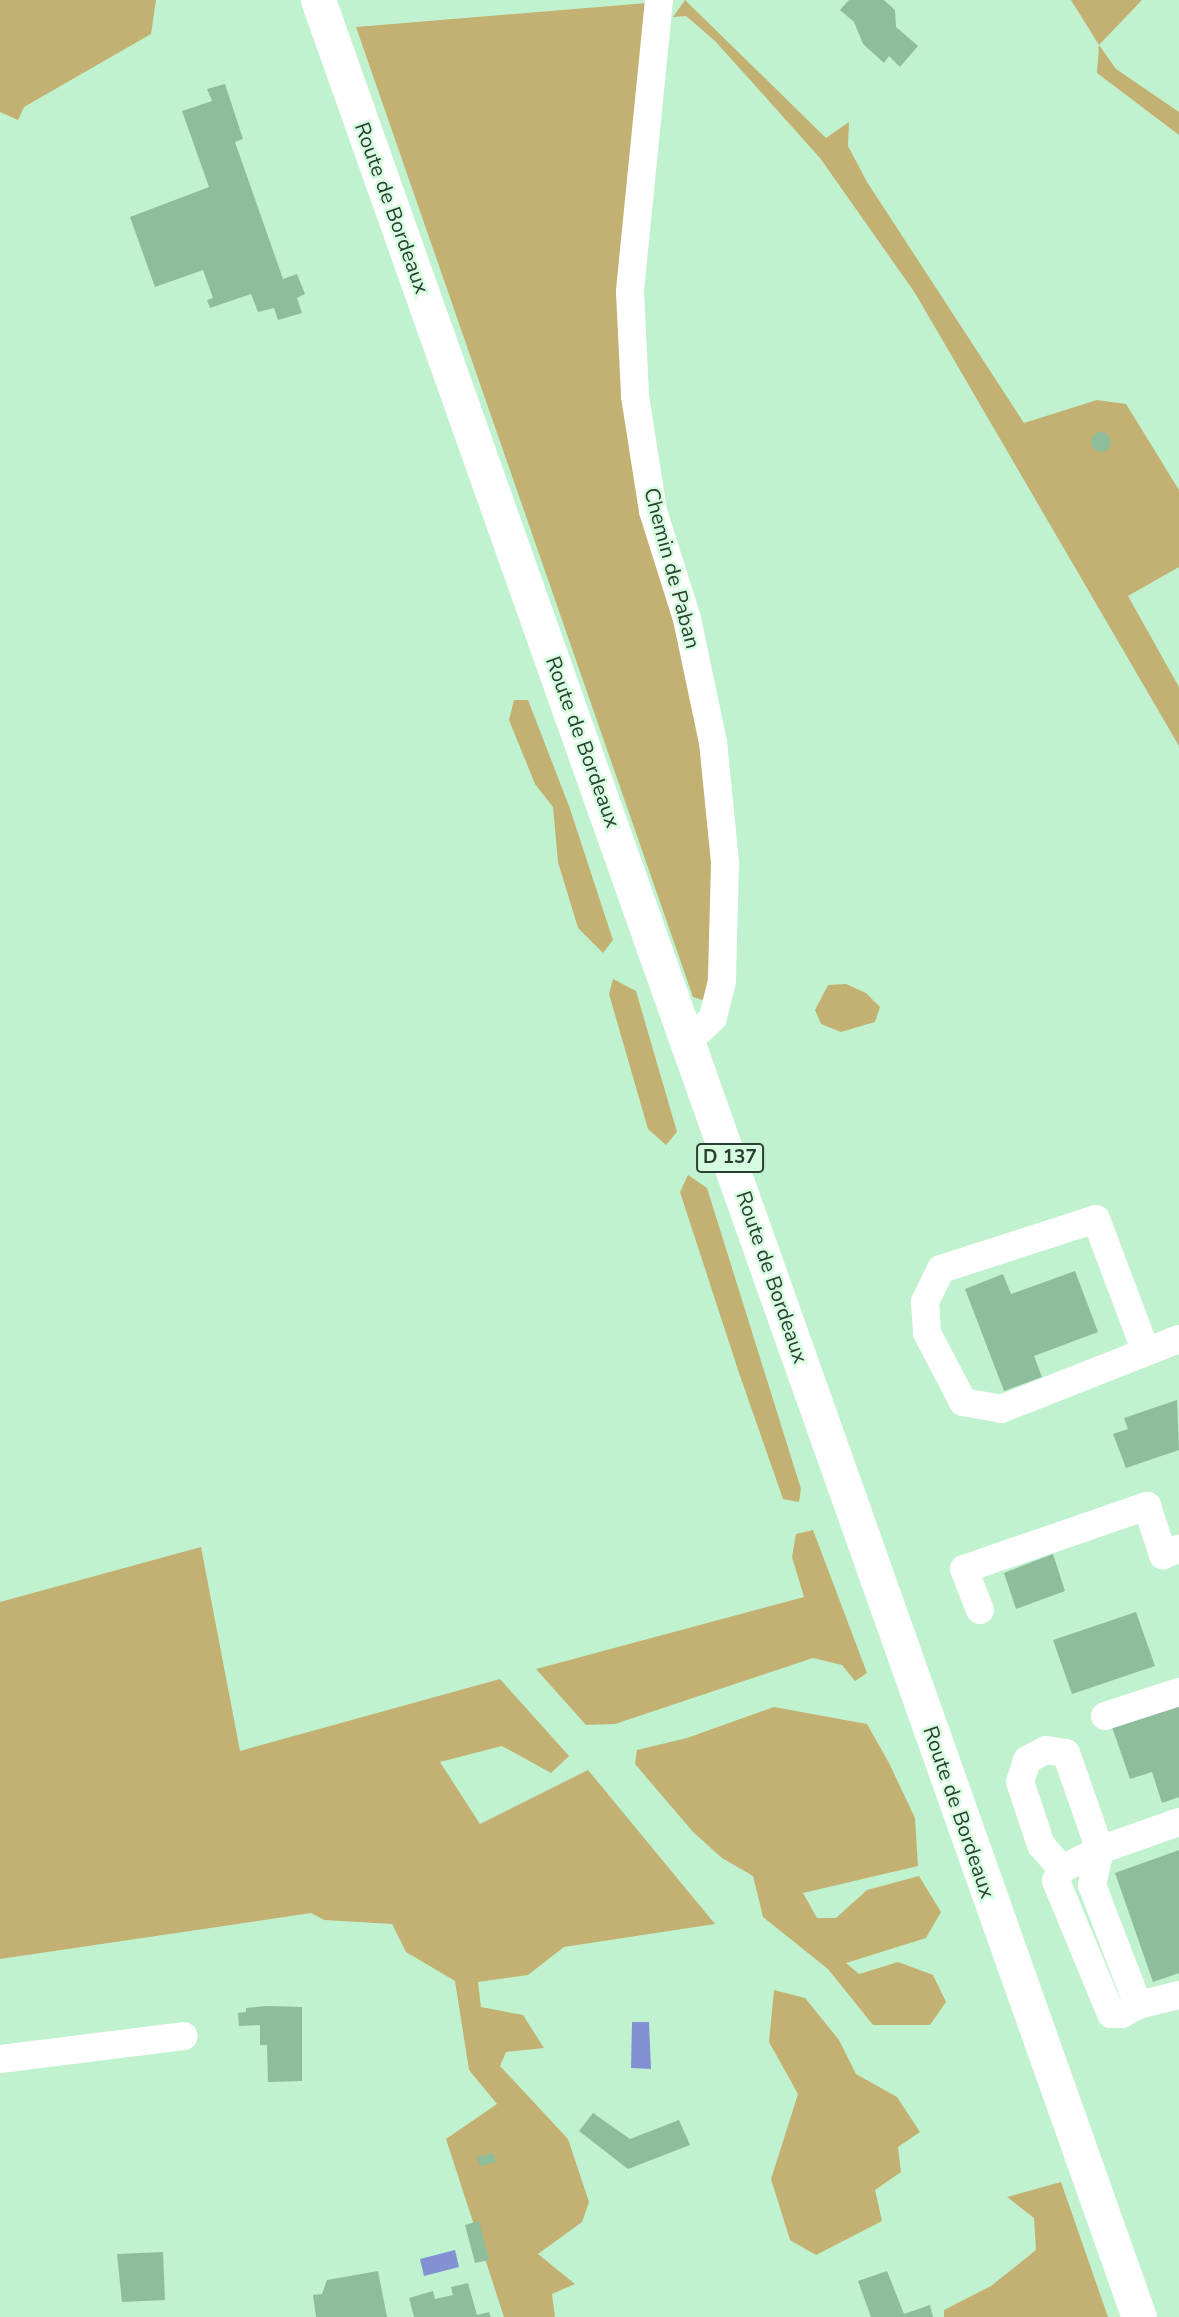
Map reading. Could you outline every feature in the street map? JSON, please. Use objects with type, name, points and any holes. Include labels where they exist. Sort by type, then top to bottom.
[{"type":"main road","name":"Route de Bordeaux","points":[[318,0],[689,1040],[1139,2317]]},
{"type":"street","name":"Chemin de Paban","points":[[659,0],[630,292],[635,396],[653,511],[687,619],[713,742],[725,863],[722,981],[713,1018],[689,1040]]},
{"type":"street","points":[[1146,1352],[1096,1219],[941,1269],[925,1302],[927,1333],[963,1402],[1001,1409],[1146,1352],[1179,1339]]},
{"type":"street","points":[[980,1610],[964,1569],[1147,1506],[1163,1555],[1179,1549]]},
{"type":"street","points":[[1105,1716],[1179,1692]]},
{"type":"street","points":[[1062,1869],[1041,1845],[1020,1782],[1027,1760],[1046,1750],[1066,1753],[1100,1850],[1092,1885],[1138,2005]]},
{"type":"street","points":[[1179,1822],[1100,1850],[1062,1869],[1056,1881],[1111,2014],[1122,2014],[1138,2005],[1179,1995]]},
{"type":"street","points":[[0,2059],[184,2036]]},
{"type":"shaded area","points":[[0,0],[156,0],[151,34],[24,107],[18,120],[0,112]]},
{"type":"shaded area","points":[[685,0],[826,138],[849,122],[848,146],[867,182],[1024,423],[1097,400],[1126,404],[1179,490],[1179,567],[1128,596],[1179,687],[1179,746],[915,293],[820,158],[715,41],[686,16],[673,17]]},
{"type":"shaded area","points":[[1071,0],[1142,0],[1099,45]]},
{"type":"shaded area","points":[[659,2],[635,396],[704,728],[721,862],[709,994],[702,1000],[693,997],[356,27]]},
{"type":"shaded area","points":[[1099,45],[1116,69],[1179,112],[1179,135],[1097,73]]},
{"type":"shaded area","points":[[514,700],[528,700],[569,806],[613,940],[603,953],[578,928],[558,862],[553,807],[535,784],[509,720]]},
{"type":"shaded area","points":[[613,979],[636,991],[677,1132],[666,1145],[648,1129],[609,994]]},
{"type":"shaded area","points":[[846,984],[866,993],[880,1007],[875,1022],[841,1032],[821,1024],[815,1010],[828,985]]},
{"type":"shaded area","points":[[688,1175],[707,1188],[801,1489],[799,1502],[783,1499],[739,1373],[680,1192]]},
{"type":"shaded area","points":[[813,1530],[867,1673],[855,1681],[842,1665],[813,1658],[615,1724],[586,1725],[536,1669],[804,1597],[792,1557],[796,1534]]},
{"type":"shaded area","points":[[201,1547],[240,1751],[500,1679],[569,1756],[551,1773],[502,1746],[440,1762],[480,1824],[588,1770],[715,1924],[564,1947],[528,1975],[478,1982],[481,2007],[523,2015],[544,2048],[506,2052],[500,2066],[568,2139],[589,2202],[582,2222],[538,2254],[575,2284],[552,2294],[555,2317],[504,2317],[446,2139],[497,2104],[469,2070],[455,1981],[406,1952],[392,1924],[324,1920],[311,1913],[0,1959],[0,1602]]},
{"type":"shaded area","points":[[774,1707],[867,1724],[889,1763],[915,1818],[918,1866],[803,1893],[817,1918],[836,1918],[867,1890],[919,1876],[941,1912],[926,1938],[846,1963],[859,1974],[898,1962],[933,1975],[946,2002],[930,2025],[873,2025],[828,1969],[763,1917],[753,1876],[722,1858],[693,1832],[635,1764],[637,1750],[687,1738]]},
{"type":"shaded area","points":[[774,1990],[805,1998],[839,2040],[856,2074],[897,2097],[920,2132],[898,2147],[901,2172],[875,2190],[882,2221],[816,2255],[790,2240],[771,2179],[798,2094],[769,2042]]},
{"type":"shaded area","points":[[1061,2182],[1108,2317],[944,2317],[944,2310],[991,2286],[1036,2250],[1034,2218],[1007,2197]]},
{"type":"water","points":[[632,2022],[649,2022],[651,2069],[631,2068]]},
{"type":"water","points":[[455,2250],[459,2267],[424,2276],[420,2259]]},
{"type":"building","points":[[849,0],[884,0],[895,10],[896,27],[918,46],[900,67],[889,56],[884,63],[863,44],[854,22],[840,10]]},
{"type":"building","points":[[225,84],[243,139],[235,142],[283,279],[297,274],[305,294],[297,298],[302,313],[278,320],[274,308],[258,312],[251,294],[210,308],[207,300],[213,298],[203,270],[155,287],[130,217],[209,187],[182,111],[212,101],[207,89]]},
{"type":"building","points":[[1101,432],[1108,435],[1111,442],[1108,449],[1101,452],[1094,449],[1091,442],[1094,435]]},
{"type":"building","points":[[1075,1271],[1098,1332],[1034,1356],[1042,1377],[1004,1391],[965,1289],[1003,1274],[1011,1294]]},
{"type":"building","points":[[1177,1400],[1179,1450],[1126,1468],[1113,1434],[1128,1429],[1124,1418]]},
{"type":"building","points":[[1053,1554],[1065,1591],[1016,1609],[1004,1573]]},
{"type":"building","points":[[1136,1612],[1155,1666],[1072,1694],[1053,1640]]},
{"type":"building","points":[[1179,1705],[1179,1797],[1162,1803],[1152,1772],[1130,1779],[1112,1727]]},
{"type":"building","points":[[1179,1850],[1179,1973],[1153,1982],[1115,1873]]},
{"type":"building","points":[[302,2007],[302,2081],[268,2082],[267,2045],[260,2045],[260,2025],[239,2026],[238,2013],[246,2012],[246,2008]]},
{"type":"building","points":[[593,2113],[630,2139],[679,2120],[690,2145],[628,2169],[579,2131]]},
{"type":"building","points":[[493,2153],[496,2162],[480,2166],[477,2157]]},
{"type":"building","points":[[479,2221],[489,2260],[475,2263],[465,2225]]},
{"type":"building","points":[[163,2252],[165,2300],[122,2302],[117,2254]]},
{"type":"building","points":[[378,2271],[387,2317],[316,2317],[313,2295],[322,2294],[327,2280]]},
{"type":"building","points":[[887,2271],[904,2314],[930,2305],[933,2317],[871,2317],[858,2281]]},
{"type":"building","points":[[468,2283],[477,2315],[489,2312],[491,2317],[414,2317],[409,2298],[433,2291],[435,2299],[453,2295],[451,2287]]}]
